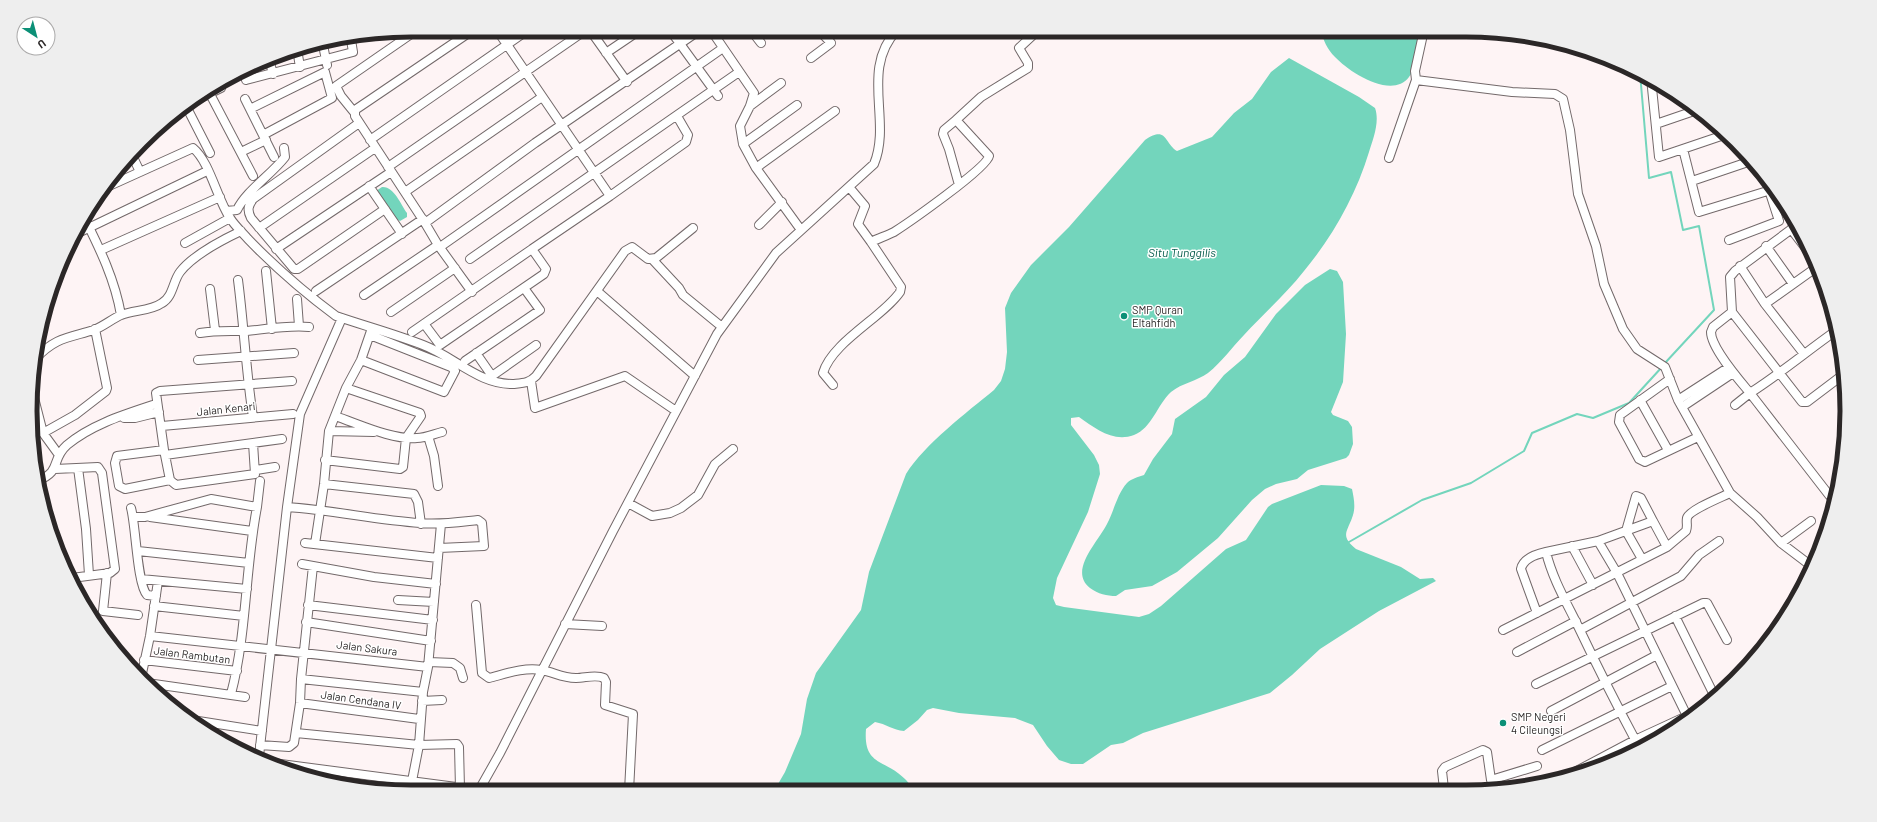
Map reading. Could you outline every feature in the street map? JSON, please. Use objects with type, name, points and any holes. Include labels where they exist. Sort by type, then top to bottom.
[{"type":"street","points":[[406,37],[336,86],[341,96],[354,112],[359,123],[439,246],[472,292]]},
{"type":"street","points":[[354,112],[463,37]]},
{"type":"street","points":[[501,37],[610,196]]},
{"type":"street","points":[[370,140],[518,37]]},
{"type":"street","points":[[276,249],[370,186],[525,72],[576,37]]},
{"type":"street","points":[[595,37],[626,82]]},
{"type":"street","points":[[606,53],[630,37]]},
{"type":"street","points":[[675,37],[716,93]]},
{"type":"street","points":[[316,291],[424,221],[690,37]]},
{"type":"street","points":[[716,37],[754,93],[750,106],[740,126],[743,144],[756,168],[801,230]]},
{"type":"street","points":[[758,37],[761,43]]},
{"type":"street","points":[[811,58],[831,42],[826,37]]},
{"type":"street","points":[[482,785],[504,747],[565,624],[676,411],[722,327],[776,253],[874,164],[878,150],[878,65],[892,37]]},
{"type":"street","points":[[959,185],[950,149],[943,134],[944,130],[981,97],[1028,68],[1029,66],[1019,48],[1031,37]]},
{"type":"street","points":[[1390,158],[1416,80],[1415,72],[1422,37]]},
{"type":"street","points":[[245,76],[246,80],[273,74],[353,52],[351,42]]},
{"type":"street","points":[[324,48],[332,85]]},
{"type":"street","points":[[364,295],[439,246],[723,48]]},
{"type":"street","points":[[298,55],[300,67]]},
{"type":"street","points":[[270,64],[273,74]]},
{"type":"street","points":[[241,152],[332,98],[325,72],[250,109]]},
{"type":"street","points":[[470,259],[677,116],[716,93],[740,72]]},
{"type":"street","points":[[1416,80],[1512,92],[1555,94],[1563,99],[1570,130],[1578,194],[1596,246],[1604,284],[1623,329],[1637,349],[1664,367],[1680,404],[1730,492],[1757,517],[1781,543],[1807,563]]},
{"type":"street","points":[[750,106],[781,83]]},
{"type":"street","points":[[1652,86],[1659,157],[1719,136]]},
{"type":"street","points":[[211,95],[253,176]]},
{"type":"street","points":[[405,192],[542,96]]},
{"type":"street","points":[[245,100],[274,157]]},
{"type":"street","points":[[743,144],[797,105]]},
{"type":"street","points":[[189,110],[210,153]]},
{"type":"street","points":[[756,168],[835,111]]},
{"type":"street","points":[[1656,124],[1691,112]]},
{"type":"street","points":[[412,332],[425,325],[686,142],[688,135],[677,116]]},
{"type":"street","points":[[871,242],[893,232],[959,185],[988,160],[989,156],[956,120]]},
{"type":"street","points":[[359,123],[253,199],[249,204],[248,211],[259,228],[291,267],[298,269],[385,209]]},
{"type":"street","points":[[113,184],[191,148],[196,150],[228,215],[241,231],[288,278],[325,307],[342,318],[451,367],[455,371],[444,392],[361,360]]},
{"type":"street","points":[[184,243],[237,210],[254,189],[285,156],[284,148]]},
{"type":"street","points":[[259,228],[375,148]]},
{"type":"street","points":[[1683,149],[1699,212],[1769,191]]},
{"type":"street","points":[[134,160],[140,172]]},
{"type":"street","points":[[1692,181],[1746,163]]},
{"type":"street","points":[[84,231],[207,171]]},
{"type":"street","points":[[370,186],[402,234]]},
{"type":"street","points":[[833,385],[824,373],[829,360],[850,338],[900,292],[901,287],[858,224],[865,206],[849,187]]},
{"type":"street","points":[[101,250],[220,197]]},
{"type":"street","points":[[1729,240],[1779,221],[1774,199]]},
{"type":"street","points":[[759,225],[782,202]]},
{"type":"street","points":[[87,223],[101,250],[118,295],[121,315]]},
{"type":"street","points":[[652,259],[659,256],[693,228]]},
{"type":"street","points":[[1792,228],[1740,266],[1730,277],[1732,312],[1779,375],[1804,403],[1838,378]]},
{"type":"street","points":[[41,354],[60,339],[96,329],[121,315],[157,306],[163,303],[168,299],[180,272],[189,263],[221,241],[241,231]]},
{"type":"street","points":[[1766,246],[1793,284]]},
{"type":"street","points":[[371,332],[434,349],[463,368],[491,381],[504,384],[531,382],[544,366],[576,317],[598,291],[629,248],[636,248],[648,259],[652,259],[679,288],[683,295],[722,327]]},
{"type":"street","points":[[425,325],[440,345],[524,288],[546,272],[532,249]]},
{"type":"street","points":[[1740,266],[1765,304],[1804,354]]},
{"type":"street","points":[[391,312],[455,268]]},
{"type":"street","points":[[1765,304],[1813,270]]},
{"type":"street","points":[[266,271],[272,329]]},
{"type":"street","points":[[238,280],[245,331],[248,384],[254,417]]},
{"type":"street","points":[[465,361],[540,310],[524,288]]},
{"type":"street","points":[[210,289],[215,330]]},
{"type":"street","points":[[598,291],[695,376]]},
{"type":"street","points":[[297,299],[299,326]]},
{"type":"street","points":[[1732,312],[1713,327],[1710,332],[1713,341],[1731,370],[1830,496]]},
{"type":"street","points":[[259,753],[287,507],[300,414],[342,318]]},
{"type":"street","points":[[200,333],[215,330],[245,331],[299,326],[309,328]]},
{"type":"street","points":[[43,433],[75,415],[106,391],[107,388],[98,347],[96,329]]},
{"type":"street","points":[[315,544],[324,484],[329,431],[346,388],[361,360],[371,332]]},
{"type":"street","points":[[1735,405],[1750,393],[1779,375],[1832,334]]},
{"type":"street","points":[[476,353],[492,376],[536,345]]},
{"type":"street","points":[[198,360],[294,353]]},
{"type":"street","points":[[1680,404],[1731,370]]},
{"type":"street","points":[[531,382],[535,408],[626,376],[676,411]]},
{"type":"street","points":[[1670,379],[1640,400],[1619,418],[1619,422],[1639,459],[1645,462],[1698,436]]},
{"type":"street","points":[[254,443],[255,474],[176,485],[170,480],[164,452],[162,426],[156,394],[160,391],[292,381]]},
{"type":"street","points":[[326,460],[400,470],[403,467],[406,438],[421,416],[420,413],[346,388]]},
{"type":"street","points":[[1640,400],[1668,450]]},
{"type":"street","points":[[55,470],[59,455],[75,440],[115,418],[158,408]]},
{"type":"street","points":[[37,410],[43,433],[59,455]]},
{"type":"street","name":"Jalan Kenari","points":[[162,426],[293,414]]},
{"type":"street","points":[[335,416],[381,432],[406,438],[428,436],[442,432]]},
{"type":"street","points":[[329,431],[381,432]]},
{"type":"street","points":[[428,436],[434,456],[438,486]]},
{"type":"street","points":[[170,480],[125,489],[118,486],[115,463],[117,456],[282,439]]},
{"type":"street","points":[[628,503],[652,516],[670,513],[681,508],[698,495],[715,464],[732,449]]},
{"type":"street","points":[[43,479],[55,470],[98,467],[102,473],[115,566],[113,572],[77,577]]},
{"type":"street","points":[[256,470],[274,467]]},
{"type":"street","points":[[78,468],[86,529],[89,575]]},
{"type":"street","points":[[231,694],[241,646],[252,531],[260,481]]},
{"type":"street","points":[[324,484],[414,494],[418,502],[421,524]]},
{"type":"street","points":[[1503,630],[1667,547],[1686,531],[1687,518],[1689,515],[1730,492]]},
{"type":"street","points":[[1642,559],[1626,531],[1635,498],[1638,496],[1645,503],[1667,547]]},
{"type":"street","points":[[134,517],[144,516],[211,499],[257,507]]},
{"type":"street","points":[[287,507],[421,524],[441,524],[480,520],[482,523],[485,545],[482,547],[439,548]]},
{"type":"street","points":[[131,508],[134,517],[145,593],[147,595],[156,596]]},
{"type":"street","points":[[144,516],[252,531]]},
{"type":"street","points":[[1537,613],[1522,569],[1524,561],[1538,554],[1598,541],[1653,521]]},
{"type":"street","points":[[1781,543],[1811,521]]},
{"type":"street","points":[[412,781],[419,745],[419,719],[429,664],[441,524]]},
{"type":"street","points":[[1598,541],[1617,573],[1686,714]]},
{"type":"street","points":[[1580,630],[1684,573],[1698,555],[1719,541]]},
{"type":"street","points":[[305,543],[438,558]]},
{"type":"street","points":[[1572,546],[1593,585]]},
{"type":"street","points":[[138,550],[249,563]]},
{"type":"street","points":[[1546,552],[1549,563],[1565,599],[1620,712],[1637,743]]},
{"type":"street","points":[[302,564],[374,577],[436,584]]},
{"type":"street","points":[[260,745],[289,747],[294,744],[300,703],[303,652],[313,566]]},
{"type":"street","points":[[107,573],[103,611],[138,615]]},
{"type":"street","points":[[142,579],[247,589]]},
{"type":"street","points":[[142,670],[150,636],[158,581]]},
{"type":"street","points":[[398,600],[434,602]]},
{"type":"street","points":[[1536,684],[1703,603],[1707,603],[1727,640]]},
{"type":"street","points":[[308,605],[433,620]]},
{"type":"street","points":[[476,605],[482,673],[485,677],[489,678],[520,671],[542,670],[559,677],[602,677],[606,682],[605,705],[632,713],[629,785]]},
{"type":"street","points":[[154,606],[244,616]]},
{"type":"street","points":[[1675,616],[1713,692]]},
{"type":"street","points":[[1517,652],[1576,621]]},
{"type":"street","points":[[306,622],[431,642]]},
{"type":"street","points":[[565,624],[602,626]]},
{"type":"street","name":"Jalan Sakura","points":[[150,636],[429,664],[453,663],[460,668],[463,678]]},
{"type":"street","points":[[1551,711],[1657,655]]},
{"type":"street","name":"Jalan Rambutan","points":[[144,660],[237,671]]},
{"type":"street","points":[[301,679],[423,692]]},
{"type":"street","points":[[156,684],[245,697]]},
{"type":"street","points":[[1542,750],[1672,686]]},
{"type":"street","points":[[422,701],[442,700]]},
{"type":"street","name":"Jalan Cendana IV","points":[[300,703],[419,719]]},
{"type":"street","points":[[202,722],[262,731]]},
{"type":"street","points":[[1598,761],[1661,730]]},
{"type":"street","points":[[296,733],[419,745],[458,745],[460,785]]},
{"type":"street","points":[[1444,785],[1442,771],[1445,767],[1483,750],[1487,752],[1490,784]]},
{"type":"street","points":[[293,766],[439,785]]},
{"type":"street","points":[[1493,784],[1537,766]]},
{"type":"water","points":[[1323,37],[1419,37],[1417,55],[1412,72],[1402,83],[1392,86],[1382,85],[1371,81],[1350,70],[1335,57]]},
{"type":"water","name":"Situ Tunggilis","points":[[1289,58],[1359,97],[1375,108],[1377,119],[1375,130],[1364,168],[1334,229],[1315,258],[1282,296],[1251,327],[1213,369],[1204,376],[1180,386],[1171,392],[1166,397],[1150,422],[1140,432],[1126,437],[1112,436],[1098,430],[1079,417],[1071,418],[1071,425],[1094,455],[1099,465],[1100,474],[1088,512],[1057,578],[1053,598],[1056,605],[1064,607],[1139,617],[1149,614],[1161,606],[1226,549],[1246,540],[1268,507],[1272,504],[1321,485],[1344,486],[1352,489],[1354,511],[1346,534],[1346,537],[1351,545],[1356,549],[1401,567],[1420,579],[1433,578],[1436,581],[1379,611],[1320,649],[1270,693],[1143,733],[1123,743],[1111,745],[1083,764],[1071,764],[1059,760],[1047,746],[1033,725],[1015,718],[959,713],[933,708],[927,710],[918,720],[904,731],[875,722],[866,729],[868,750],[872,756],[905,779],[910,785],[777,785],[785,772],[801,734],[807,699],[816,673],[861,610],[869,572],[906,474],[924,451],[935,440],[994,390],[1001,381],[1005,369],[1007,352],[1005,308],[1011,293],[1031,265],[1069,227],[1145,140],[1157,134],[1161,135],[1177,151],[1212,137],[1234,113],[1252,99],[1271,72]]},
{"type":"water","points":[[382,187],[394,193],[407,213],[407,217],[400,221],[395,218],[376,191]]},
{"type":"water","points":[[1330,269],[1337,271],[1343,282],[1346,334],[1343,382],[1331,412],[1333,415],[1348,421],[1352,427],[1353,444],[1349,455],[1346,458],[1308,470],[1297,479],[1276,484],[1265,489],[1252,500],[1218,538],[1177,572],[1152,586],[1125,590],[1116,596],[1109,596],[1096,592],[1090,588],[1084,581],[1082,573],[1083,565],[1087,556],[1107,524],[1118,497],[1124,487],[1130,480],[1144,475],[1153,459],[1172,434],[1175,419],[1206,397],[1224,375],[1245,357],[1276,314],[1305,285]]},
{"type":"waterway","points":[[1641,81],[1649,178],[1671,172],[1683,230],[1699,226],[1714,310],[1665,363]]},
{"type":"waterway","points":[[1349,542],[1422,500],[1471,483],[1524,451],[1532,433],[1577,414],[1593,418],[1629,403],[1662,367]]},
{"type":"place","name":"SMP Quran Eltahfidh","points":[[1124,316]]},
{"type":"place","name":"SMP Negeri 4 Cileungsi","points":[[1503,723]]}]
